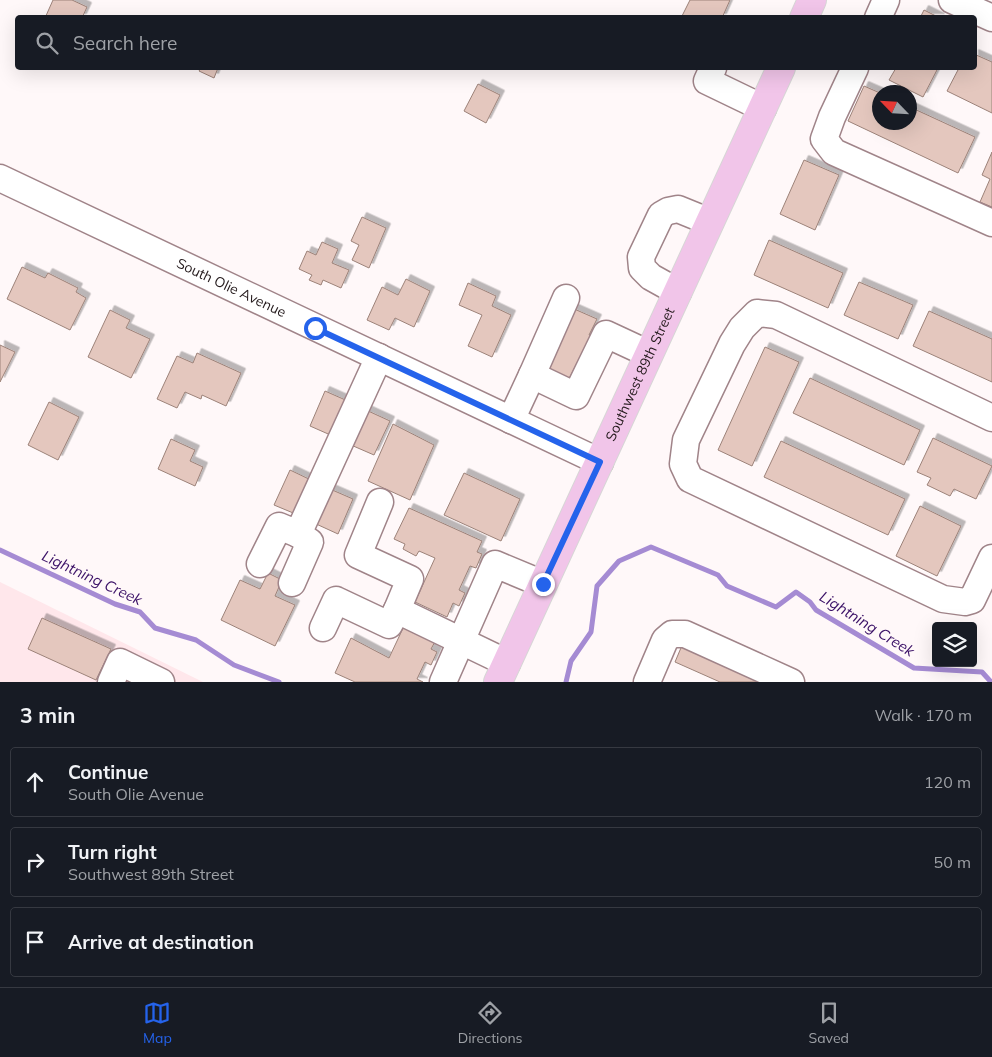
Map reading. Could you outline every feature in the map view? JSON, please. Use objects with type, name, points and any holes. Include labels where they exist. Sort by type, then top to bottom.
[{"type":"main road","points":[[805,15],[812,0]]},
{"type":"main road","name":"Southwest 89th Street","points":[[502,673],[780,70]]},
{"type":"street","points":[[879,15],[886,0]]},
{"type":"street","points":[[952,0],[992,18]]},
{"type":"street","points":[[712,70],[707,81],[762,108]]},
{"type":"street","points":[[854,70],[832,117],[824,140],[834,152],[992,223]]},
{"type":"street","name":"South Olie Avenue","points":[[0,178],[600,462]]},
{"type":"street","points":[[678,292],[651,277],[642,268],[642,257],[660,215],[678,209],[710,222]]},
{"type":"street","points":[[510,420],[566,298]]},
{"type":"street","points":[[992,418],[776,315],[757,313],[742,328],[732,344],[686,440],[683,464],[690,479],[943,599],[965,602],[972,600],[992,558]]},
{"type":"street","points":[[532,375],[576,396],[606,334],[649,354]]},
{"type":"street","points":[[298,534],[379,358]]},
{"type":"street","points":[[323,628],[336,600],[390,625],[410,579],[358,555],[380,502]]},
{"type":"street","points":[[260,564],[279,526],[298,534],[310,542],[292,583]]},
{"type":"street","points":[[443,682],[495,564],[543,584]]},
{"type":"street","points":[[396,610],[461,641],[502,673]]},
{"type":"street","points":[[647,682],[665,640],[672,634],[685,634],[791,682]]},
{"type":"street","points":[[111,682],[120,662],[161,682]]},
{"type":"shaded area","points":[[0,582],[203,682],[0,682]]},
{"type":"building","points":[[53,0],[72,0],[87,7],[83,15],[46,15]]},
{"type":"building","points":[[690,0],[730,0],[723,15],[682,15]]},
{"type":"building","points":[[924,10],[934,15],[922,15]]},
{"type":"building","points":[[977,55],[992,62],[992,113],[947,91],[958,70],[977,70]]},
{"type":"building","points":[[200,70],[217,70],[214,78]]},
{"type":"building","points":[[895,70],[937,70],[923,97],[917,94],[917,85],[899,85],[889,80]]},
{"type":"building","points":[[478,84],[500,95],[486,123],[464,111]]},
{"type":"building","points":[[864,86],[872,90],[872,130],[917,130],[917,110],[975,137],[958,173],[848,121]]},
{"type":"building","points":[[992,152],[992,207],[980,202],[990,179],[982,175]]},
{"type":"building","points":[[804,160],[839,175],[815,230],[780,214]]},
{"type":"building","points":[[362,217],[386,228],[369,268],[352,260],[359,245],[351,241]]},
{"type":"building","points":[[769,240],[843,273],[828,308],[754,275]]},
{"type":"building","points":[[322,242],[338,249],[332,263],[349,270],[341,288],[323,280],[321,285],[309,280],[312,275],[299,269],[307,251],[316,255]]},
{"type":"building","points":[[22,267],[45,278],[48,273],[78,288],[76,292],[86,298],[70,330],[7,299]]},
{"type":"building","points":[[406,279],[430,291],[414,327],[395,318],[389,330],[367,320],[382,287],[398,295]]},
{"type":"building","points":[[859,282],[913,305],[898,339],[844,315]]},
{"type":"building","points":[[468,283],[496,296],[492,306],[511,315],[492,357],[468,346],[482,315],[459,305]]},
{"type":"building","points":[[572,308],[597,319],[589,335],[593,337],[581,363],[578,361],[569,379],[547,369]]},
{"type":"building","points":[[110,310],[130,320],[126,328],[150,339],[131,378],[88,357]]},
{"type":"building","points":[[929,311],[992,339],[992,382],[913,346]]},
{"type":"building","points":[[0,345],[15,352],[0,382]]},
{"type":"building","points":[[765,347],[799,362],[752,466],[718,450]]},
{"type":"building","points":[[197,353],[241,373],[226,406],[202,395],[201,399],[185,392],[177,408],[157,399],[177,356],[193,363]]},
{"type":"building","points":[[810,378],[920,430],[904,465],[793,413]]},
{"type":"building","points":[[325,391],[350,402],[335,437],[310,426]]},
{"type":"building","points":[[49,402],[79,417],[58,460],[28,445]]},
{"type":"building","points":[[366,410],[390,421],[374,455],[351,445]]},
{"type":"building","points":[[393,424],[434,445],[410,500],[368,481]]},
{"type":"building","points":[[933,438],[992,466],[976,499],[954,489],[950,496],[927,485],[931,478],[917,472]]},
{"type":"building","points":[[171,439],[195,450],[190,461],[203,467],[195,486],[158,469]]},
{"type":"building","points":[[781,441],[905,499],[888,535],[764,477]]},
{"type":"building","points":[[290,470],[313,481],[298,515],[274,505]]},
{"type":"building","points":[[464,473],[520,499],[501,541],[444,515]]},
{"type":"building","points":[[330,489],[353,499],[338,534],[314,523]]},
{"type":"building","points":[[920,506],[961,526],[937,576],[896,556]]},
{"type":"building","points":[[409,508],[482,541],[477,552],[482,554],[476,568],[470,566],[459,590],[465,593],[459,606],[453,603],[447,617],[415,602],[435,558],[419,551],[416,556],[403,549],[405,544],[394,539]]},
{"type":"building","points":[[268,573],[282,580],[275,596],[295,605],[275,646],[221,620],[240,580],[260,589]]},
{"type":"building","points":[[42,618],[111,649],[96,680],[28,649]]},
{"type":"building","points":[[405,624],[437,638],[431,649],[437,652],[431,665],[425,662],[417,679],[423,682],[355,682],[335,673],[351,638],[389,658]]},
{"type":"building","points":[[683,643],[770,682],[720,682],[675,662]]},
{"type":"waterway","name":"Lightning Creek","points":[[566,682],[571,661],[591,632],[597,586],[619,561],[651,547],[718,575],[727,586],[776,607],[796,592],[810,602],[816,610],[914,668],[982,672],[991,682]]},
{"type":"waterway","name":"Lightning Creek","points":[[0,550],[115,604],[140,612],[155,628],[196,640],[234,665],[279,682]]},
{"type":"route","points":[[315,328],[600,462],[543,584]]}]
